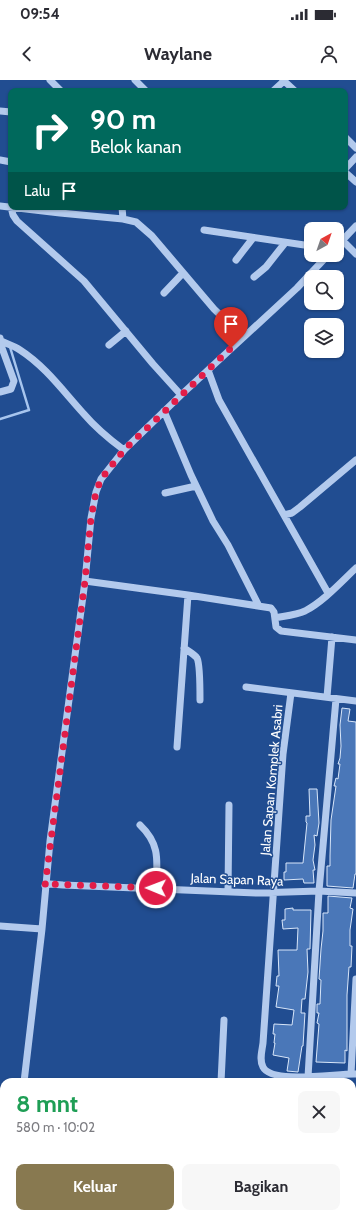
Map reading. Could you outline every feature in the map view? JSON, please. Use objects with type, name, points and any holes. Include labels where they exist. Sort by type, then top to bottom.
[{"type":"street","points":[[50,80],[58,88]]},
{"type":"street","points":[[135,80],[143,88]]},
{"type":"street","points":[[276,88],[284,80],[292,88]]},
{"type":"street","points":[[348,140],[356,148]]},
{"type":"street","points":[[348,166],[356,157]]},
{"type":"street","points":[[348,175],[356,182]]},
{"type":"street","points":[[12,210],[17,221],[84,280],[153,364],[181,395]]},
{"type":"street","points":[[32,210],[122,219],[136,222],[152,236],[214,309],[243,337]]},
{"type":"street","points":[[122,210],[122,219]]},
{"type":"street","points":[[344,239],[356,226]]},
{"type":"street","points":[[204,230],[304,245]]},
{"type":"street","points":[[236,260],[253,238]]},
{"type":"street","points":[[254,277],[266,267],[285,243]]},
{"type":"street","points":[[344,246],[356,254]]},
{"type":"street","points":[[24,1078],[42,929],[45,886],[85,581],[91,518],[96,492],[101,479],[124,450],[297,288],[321,262]]},
{"type":"street","points":[[164,294],[183,273]]},
{"type":"street","points":[[109,345],[126,331]]},
{"type":"street","points":[[0,339],[1,349],[14,381],[11,389],[0,392]]},
{"type":"street","points":[[0,339],[19,349],[36,362],[84,414],[114,443],[124,450]]},
{"type":"street","points":[[208,370],[220,400],[328,593]]},
{"type":"street","points":[[164,411],[196,486],[213,521],[228,545],[259,606]]},
{"type":"street","points":[[284,515],[292,513],[300,507],[356,460]]},
{"type":"street","points":[[165,493],[196,486]]},
{"type":"street","points":[[275,618],[305,611],[356,568]]},
{"type":"street","points":[[85,581],[271,608],[274,612],[276,627],[281,631],[356,640]]},
{"type":"street","points":[[177,747],[188,595]]},
{"type":"street","points":[[327,697],[332,637]]},
{"type":"street","points":[[184,648],[195,656],[199,664],[198,675],[201,689],[200,700]]},
{"type":"street","points":[[246,687],[356,701]]},
{"type":"street","name":"Jalan Sapan Komplek Asabri","points":[[291,693],[283,754],[264,1043],[261,1062],[266,1072],[273,1075],[308,1078],[353,1074]]},
{"type":"street","points":[[308,1078],[319,891],[336,699]]},
{"type":"street","points":[[228,892],[229,805]]},
{"type":"street","points":[[140,825],[146,830],[156,848],[156,888]]},
{"type":"street","name":"Jalan Sapan Raya","points":[[45,886],[50,884],[273,894],[319,891],[356,893]]},
{"type":"street","points":[[0,926],[42,929]]},
{"type":"street","points":[[353,1074],[356,979]]},
{"type":"street","points":[[220,1078],[224,1020]]},
{"type":"building","points":[[342,708],[350,709],[348,721],[356,722],[356,874],[353,888],[327,886],[327,866],[330,866],[331,820],[336,786],[334,786],[336,778],[338,779],[340,764],[338,764],[341,746],[340,725]]},
{"type":"building","points":[[309,789],[317,789],[319,823],[317,836],[314,835],[314,883],[304,883],[303,879],[284,880],[286,863],[303,863],[307,823],[306,816],[310,816]]},
{"type":"building","points":[[328,896],[352,898],[350,908],[353,909],[350,930],[350,946],[352,946],[347,995],[347,1051],[345,1050],[345,1063],[316,1062],[319,1024],[317,1023],[319,1013],[317,1013],[317,1004],[320,1004],[321,980],[319,979],[323,913],[328,913]]},
{"type":"building","points":[[293,908],[293,910],[311,910],[310,949],[307,949],[308,972],[305,999],[302,999],[301,1013],[305,1013],[303,1046],[298,1072],[287,1071],[289,1058],[273,1055],[275,1043],[275,1034],[273,1034],[274,1024],[292,1025],[294,1010],[276,1007],[279,986],[276,986],[277,976],[279,976],[278,950],[297,950],[298,928],[283,929],[282,920],[285,920],[285,909]]},
{"type":"waterway","points":[[0,419],[29,410],[10,347]]},
{"type":"route","points":[[156,888],[50,884],[45,886],[85,581],[91,518],[96,492],[101,479],[124,450],[231,348]]}]
